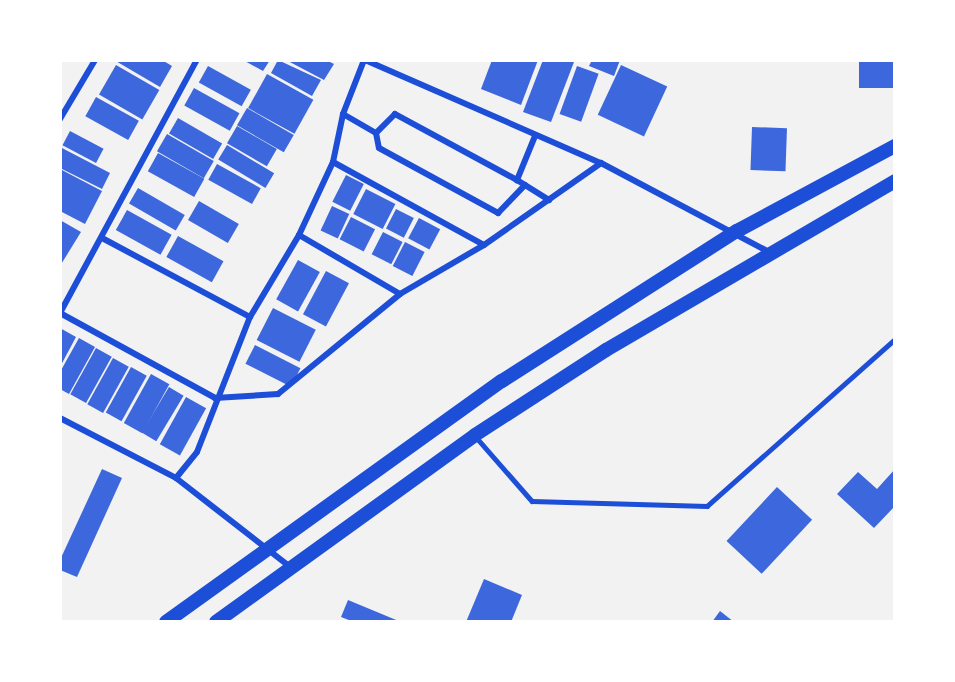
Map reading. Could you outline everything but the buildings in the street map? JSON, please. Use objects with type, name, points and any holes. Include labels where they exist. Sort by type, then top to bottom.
[{"type":"main road","points":[[166,622],[502,381],[738,231],[895,146]]},
{"type":"main road","points":[[216,622],[289,566],[475,435],[771,253],[895,181]]},
{"type":"street","points":[[60,119],[95,60]]},
{"type":"street","points":[[197,60],[60,313],[215,398],[287,389],[400,294],[484,245],[601,163]]},
{"type":"street","points":[[176,478],[197,452],[215,398],[250,317],[299,235],[333,162],[343,114],[365,60],[601,163],[738,231],[771,253]]},
{"type":"street","points":[[343,114],[376,134],[380,148],[498,213],[525,185]]},
{"type":"street","points":[[376,134],[395,114],[517,180],[549,200]]},
{"type":"street","points":[[517,180],[535,136]]},
{"type":"street","points":[[333,162],[484,245]]},
{"type":"street","points":[[299,235],[400,294]]},
{"type":"street","points":[[102,238],[250,317]]},
{"type":"street","points":[[60,418],[176,478],[268,547],[289,566]]},
{"type":"lane","points":[[475,435],[532,501],[708,506],[895,339]]}]
